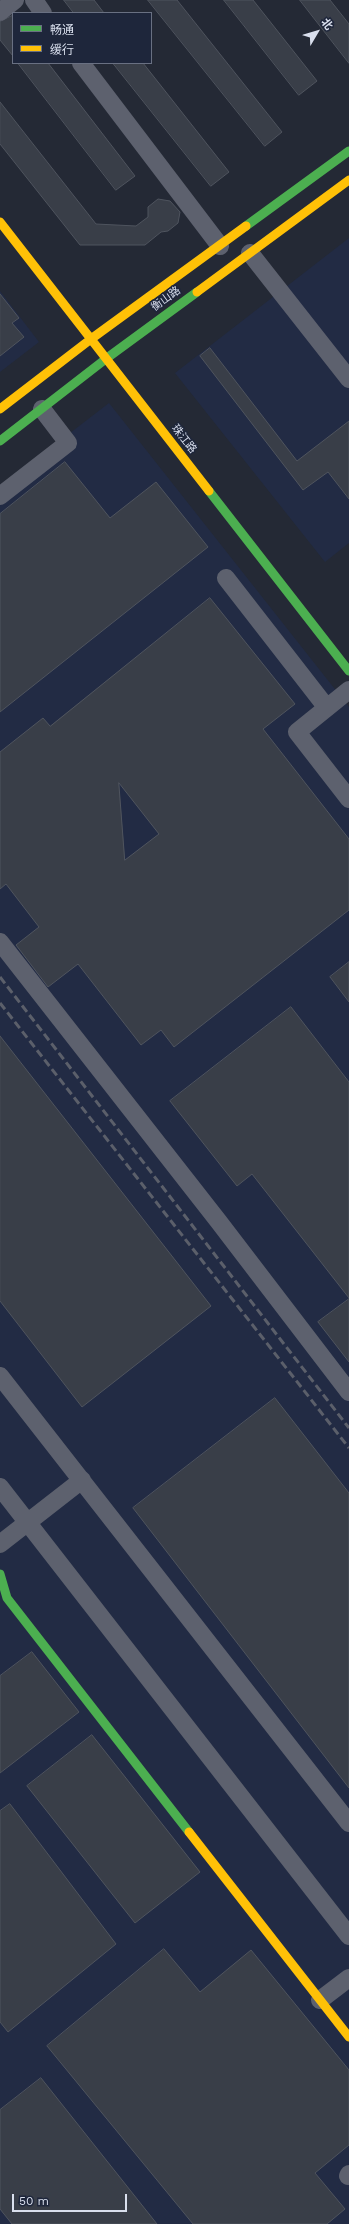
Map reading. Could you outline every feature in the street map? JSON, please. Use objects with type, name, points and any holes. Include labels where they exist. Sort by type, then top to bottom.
[{"type":"street","points":[[0,12],[15,0]]},
{"type":"street","points":[[34,0],[43,12]]},
{"type":"street","points":[[82,64],[220,246]]},
{"type":"street","name":"衡山路","points":[[0,409],[91,339],[349,151]]},
{"type":"street","name":"衡山路","points":[[0,441],[107,358],[349,180]]},
{"type":"street","name":"珠江路","points":[[0,222],[349,671]]},
{"type":"street","points":[[250,253],[349,379]]},
{"type":"street","points":[[0,496],[68,443],[42,409]]},
{"type":"street","points":[[226,578],[327,708]]},
{"type":"street","points":[[349,690],[297,732],[349,798]]},
{"type":"street","points":[[0,942],[219,1222],[349,1392]]},
{"type":"street","points":[[0,1376],[349,1823]]},
{"type":"street","points":[[0,1544],[82,1480]]},
{"type":"street","points":[[0,1487],[349,1936]]},
{"type":"street","points":[[0,1574],[7,1598],[349,2037]]},
{"type":"street","points":[[320,2000],[349,1978]]},
{"type":"shaded area","points":[[349,238],[349,543],[325,562],[175,373]]},
{"type":"shaded area","points":[[0,291],[39,342],[0,372]]},
{"type":"shaded area","points":[[109,403],[349,707],[349,2224],[0,2224],[0,487]]},
{"type":"building","points":[[64,0],[94,0],[103,12],[73,12]]},
{"type":"building","points":[[148,0],[177,0],[282,132],[265,146]]},
{"type":"building","points":[[224,0],[253,0],[317,81],[299,95]]},
{"type":"building","points":[[300,0],[330,0],[349,24],[349,63]]},
{"type":"building","points":[[12,16],[12,55],[0,40],[0,22]]},
{"type":"building","points":[[19,64],[49,64],[135,176],[116,190]]},
{"type":"building","points":[[114,64],[144,64],[229,172],[211,186]]},
{"type":"building","points":[[0,102],[96,224],[136,226],[148,217],[148,207],[158,199],[170,201],[180,212],[178,223],[168,231],[161,232],[145,245],[80,245],[0,144]]},
{"type":"building","points":[[0,294],[19,318],[12,323],[24,337],[0,356]]},
{"type":"building","points":[[210,348],[297,461],[349,421],[349,499],[328,472],[303,490],[200,356]]},
{"type":"building","points":[[65,462],[110,518],[156,482],[208,547],[0,712],[0,514]]},
{"type":"building","points":[[210,598],[295,704],[263,729],[349,839],[349,910],[174,1047],[161,1030],[141,1045],[78,964],[48,987],[16,945],[39,927],[6,884],[0,889],[0,752],[43,718],[50,726]],"holes":[[[119,783],[159,834],[125,860]]]},
{"type":"building","points":[[349,962],[349,1002],[330,977]]},
{"type":"building","points":[[291,1007],[349,1082],[349,1298],[252,1174],[237,1186],[170,1101]]},
{"type":"building","points":[[0,1036],[211,1306],[82,1407],[0,1301]]},
{"type":"building","points":[[349,1299],[349,1362],[318,1322]]},
{"type":"building","points":[[275,1398],[349,1493],[349,1788],[133,1508]]},
{"type":"building","points":[[32,1652],[79,1712],[0,1773],[0,1676]]},
{"type":"building","points":[[92,1735],[200,1872],[135,1923],[27,1786]]},
{"type":"building","points":[[10,1804],[116,1944],[8,2032],[0,2022],[0,1811]]},
{"type":"building","points":[[164,1949],[200,1992],[251,1950],[349,2070],[349,2145],[315,2173],[345,2209],[327,2224],[193,2224],[47,2046]]},
{"type":"building","points":[[41,2078],[157,2224],[12,2224],[0,2209],[0,2110]]},
{"type":"railway","points":[[0,977],[349,1428]]},
{"type":"railway","points":[[0,1003],[349,1448]]},
{"type":"traffic: fast","points":[[246,226],[349,151]]},
{"type":"traffic: fast","points":[[0,441],[107,358],[197,292]]},
{"type":"traffic: fast","points":[[209,491],[349,671]]},
{"type":"traffic: fast","points":[[0,1574],[7,1598],[189,1832]]},
{"type":"traffic: slow","points":[[197,292],[349,180]]},
{"type":"traffic: slow","points":[[0,222],[209,491]]},
{"type":"traffic: slow","points":[[0,409],[91,339],[246,226]]},
{"type":"traffic: slow","points":[[189,1832],[349,2037]]}]
